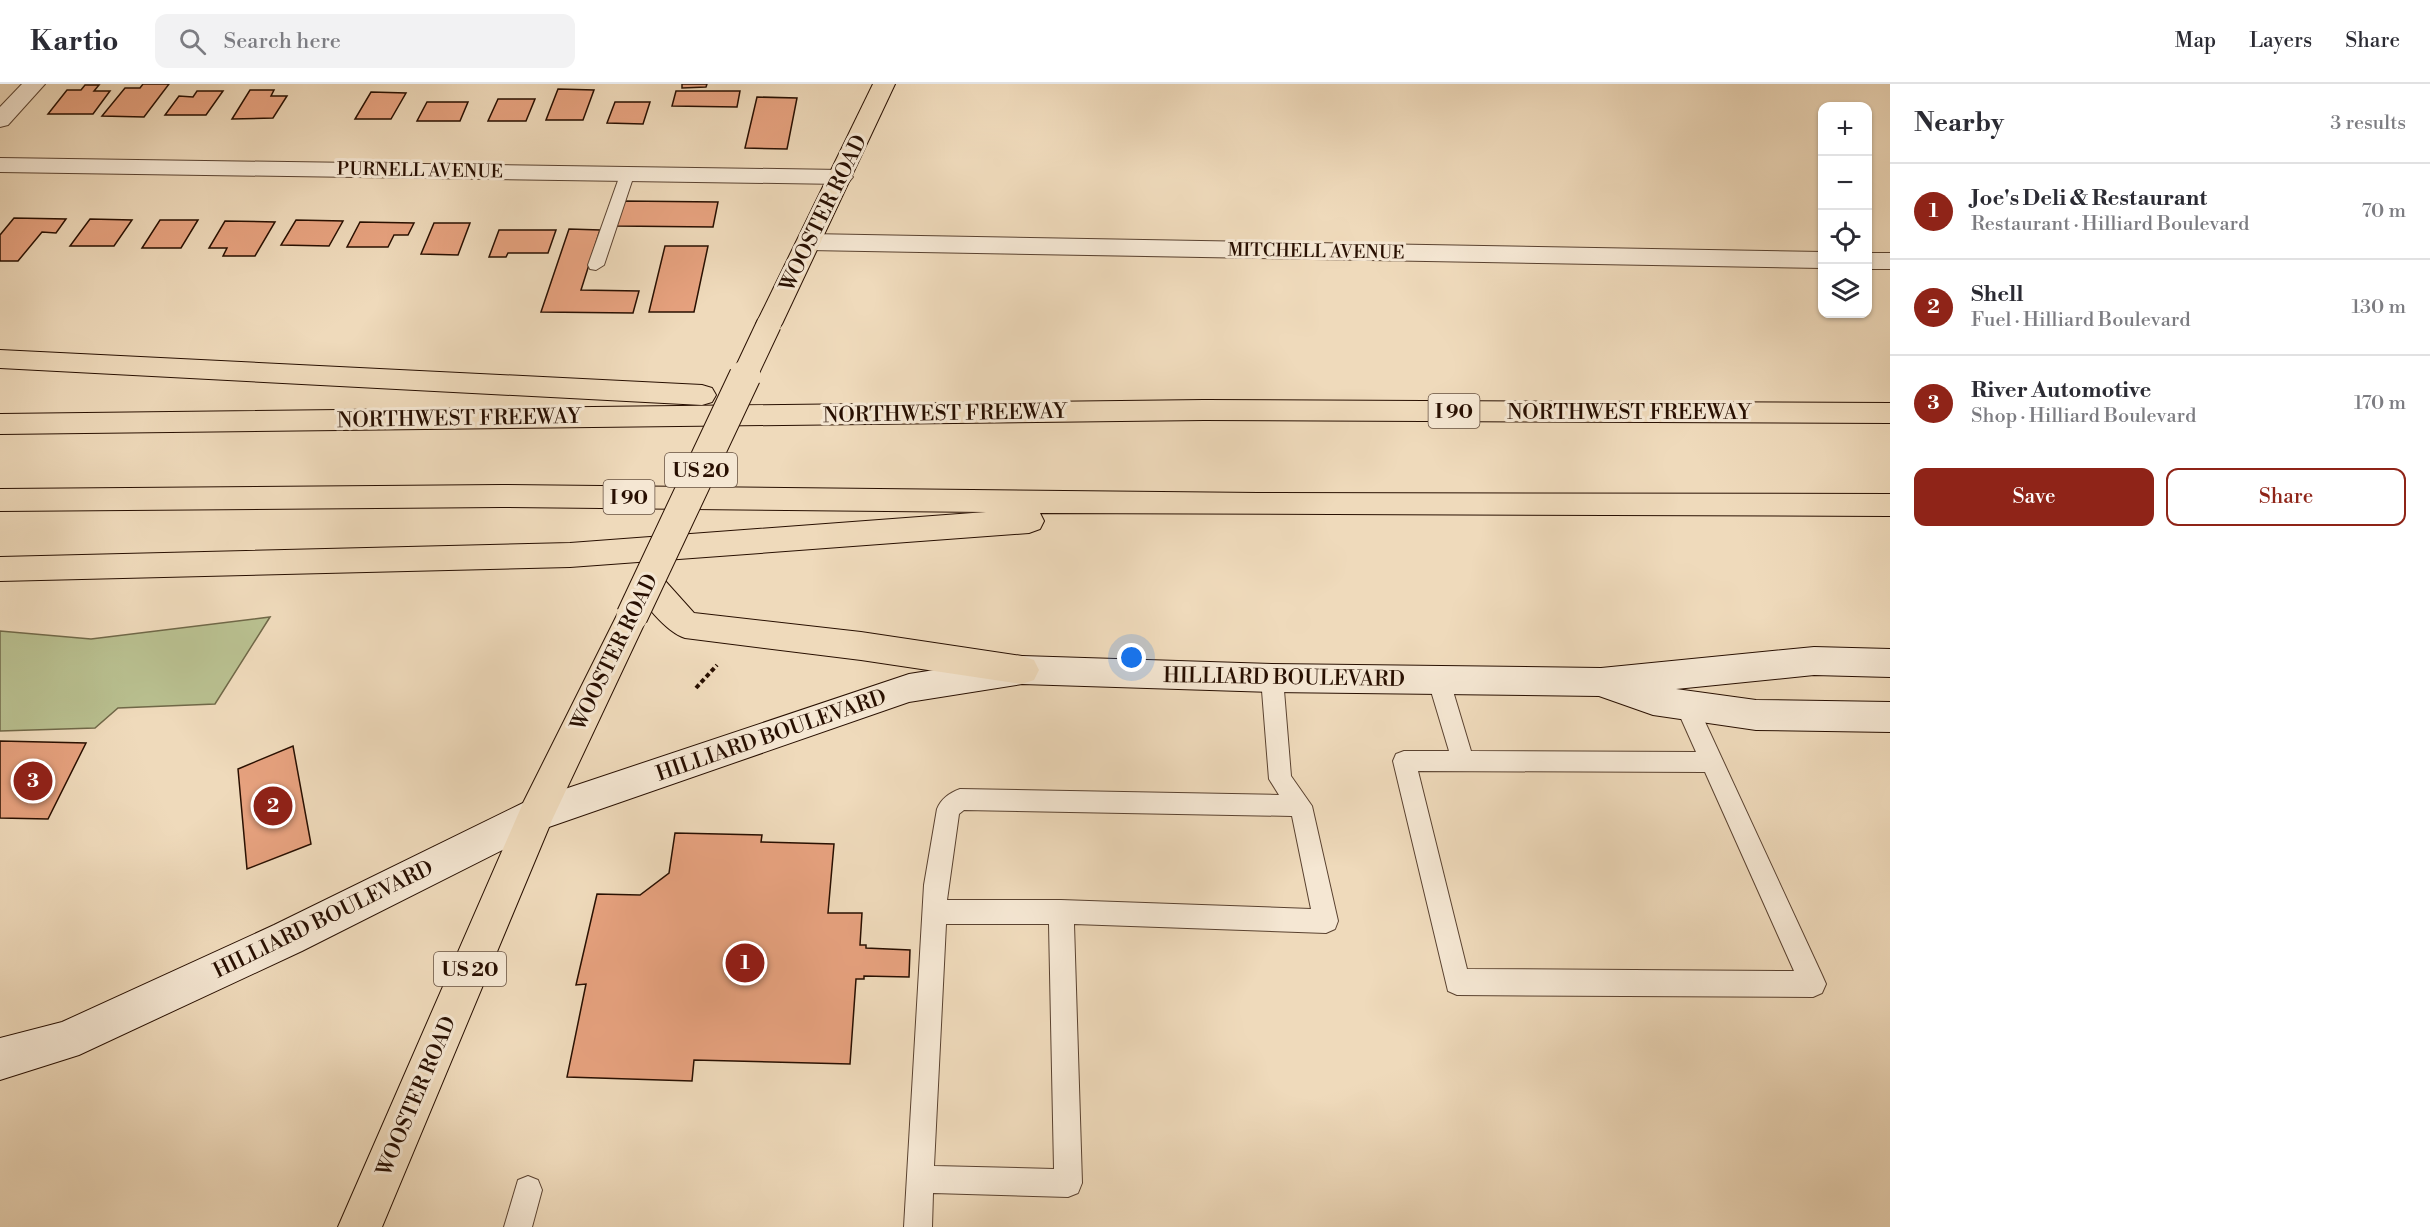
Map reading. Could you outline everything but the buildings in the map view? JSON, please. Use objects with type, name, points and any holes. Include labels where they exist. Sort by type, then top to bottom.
[{"type":"main road","name":"WOOSTER ROAD","points":[[360,1227],[536,815],[884,84]]},
{"type":"main road","points":[[0,359],[1018,412]]},
{"type":"main road","name":"NORTHWEST FREEWAY","points":[[0,424],[1018,412],[1890,413]]},
{"type":"main road","name":"I 90","points":[[0,500],[501,496],[1258,504],[1890,506]]},
{"type":"main road","points":[[0,569],[570,555],[1258,504]]},
{"type":"main road","points":[[648,583],[685,625],[861,646],[1022,670]]},
{"type":"street","points":[[0,120],[34,84]]},
{"type":"street","name":"PURNELL AVENUE","points":[[0,165],[628,172],[841,177]]},
{"type":"street","name":"MITCHELL AVENUE","points":[[809,242],[1818,260]]},
{"type":"street","points":[[1872,261],[1890,261]]},
{"type":"street","name":"HILLIARD BOULEVARD","points":[[0,1059],[76,1037],[288,938],[536,815],[909,688],[1022,670],[1272,678],[1601,682],[1814,662],[1890,663]]},
{"type":"street","name":"HILLIARD BOULEVARD","points":[[1601,682],[1653,700],[1756,715],[1890,717]]},
{"type":"lane","points":[[596,265],[628,172]]},
{"type":"lane","points":[[935,912],[1061,912],[1326,921],[1301,806],[1280,779],[1272,678]]},
{"type":"lane","points":[[1439,681],[1463,761]]},
{"type":"lane","points":[[1686,705],[1712,762],[1813,984],[1457,982],[1404,761],[1712,762]]},
{"type":"lane","points":[[918,1227],[936,885],[948,809],[960,799],[1301,806]]},
{"type":"lane","points":[[919,1179],[1068,1183],[1061,912]]},
{"type":"lane","points":[[518,1227],[528,1190]]},
{"type":"path","points":[[696,688],[725,657]]},
{"type":"green space","points":[[270,617],[215,704],[118,708],[95,728],[0,731],[0,631],[91,639]]},
{"type":"place","name":"River Automotive","points":[[33,781]]},
{"type":"place","name":"Shell","points":[[273,806]]},
{"type":"place","name":"Joe's Deli & Restaurant","points":[[745,963]]}]
